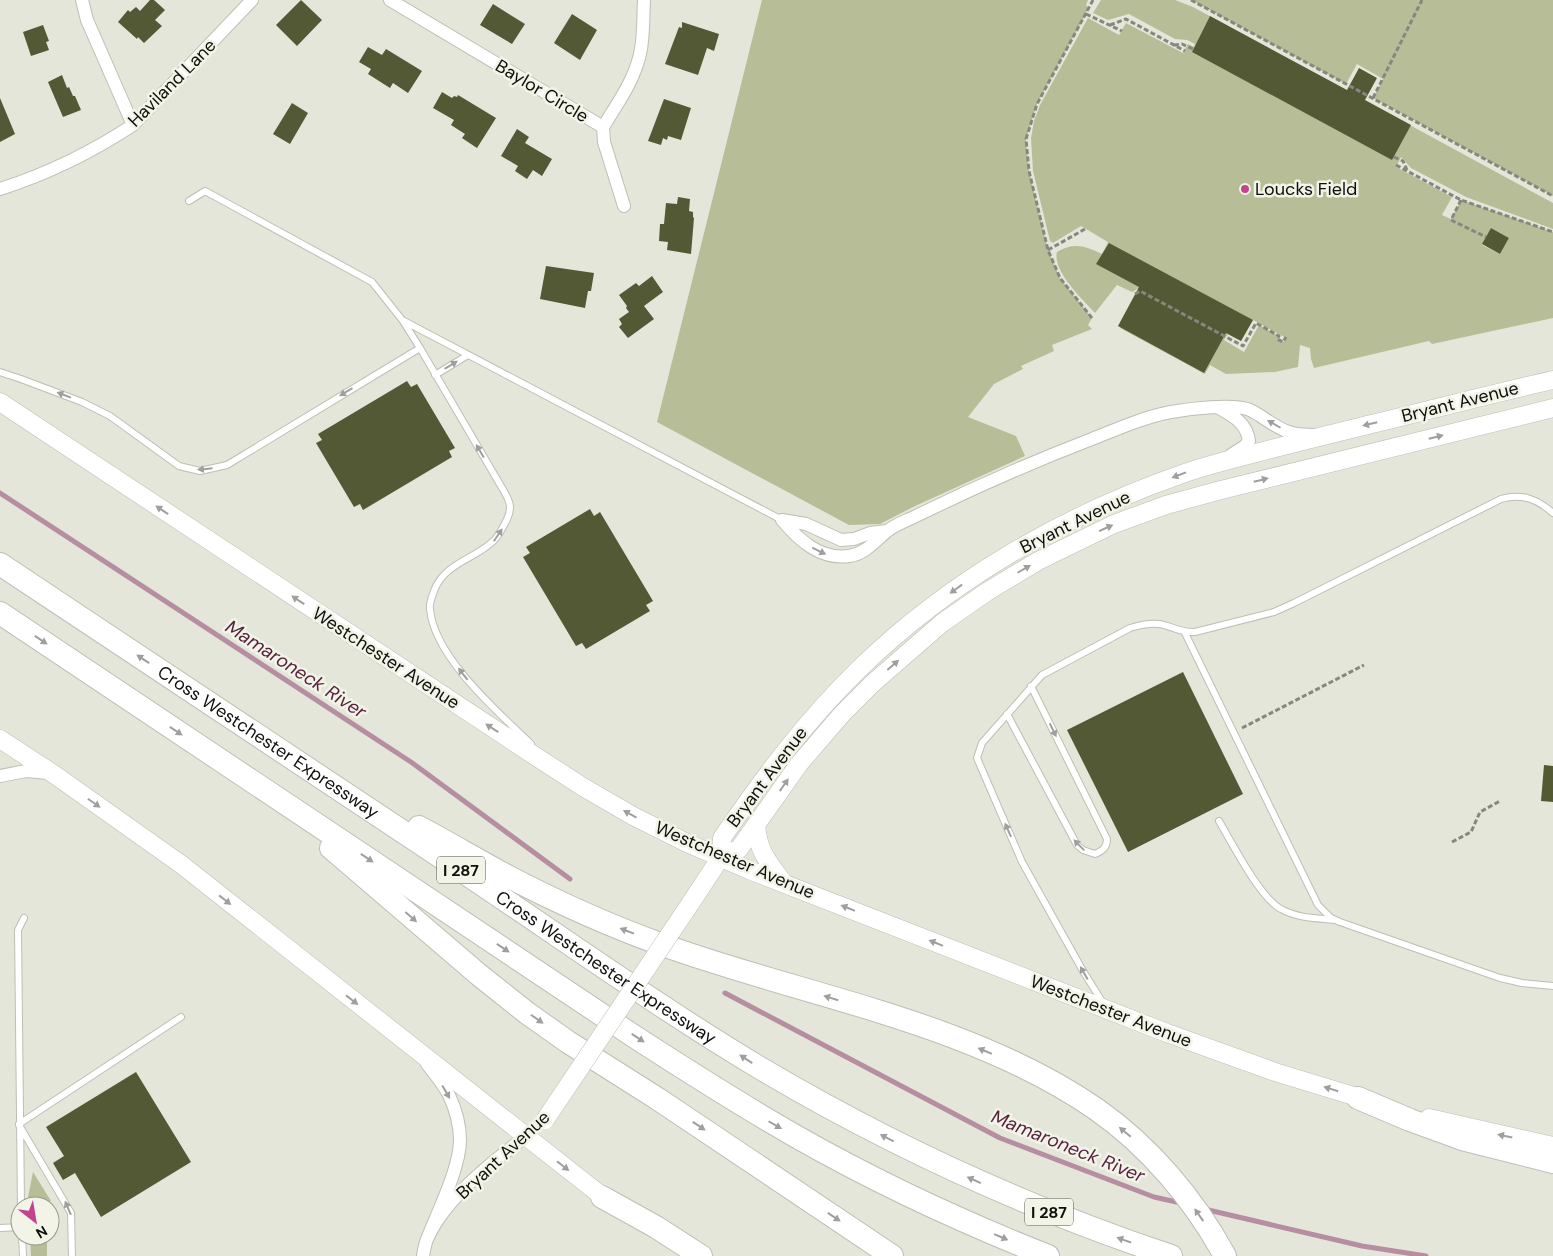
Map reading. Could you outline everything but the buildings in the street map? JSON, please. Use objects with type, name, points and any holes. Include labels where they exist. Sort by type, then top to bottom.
[{"type":"highway","name":"Cross Westchester Expressway","points":[[0,564],[670,1010],[798,1090],[880,1134],[966,1176],[1061,1217],[1171,1256]]},
{"type":"highway","name":"I 287","points":[[0,614],[632,1035],[750,1110],[825,1152],[924,1203],[1048,1256]]},
{"type":"highway","points":[[284,753],[510,877],[597,919],[706,960],[913,1023],[1014,1063],[1065,1090],[1097,1110],[1129,1136],[1160,1166],[1194,1207],[1225,1256]]},
{"type":"highway","points":[[254,782],[478,974],[528,1013],[568,1042],[658,1099],[892,1256]]},
{"type":"highway","points":[[1358,1098],[1462,1139],[1553,1162]]},
{"type":"highway","points":[[602,1197],[656,1227],[701,1256]]},
{"type":"main road","name":"Bryant Avenue","points":[[525,1136],[545,1120],[721,857],[722,838],[793,739],[840,687],[896,635],[983,570],[1050,532],[1133,492],[1186,472],[1320,436],[1553,380]]},
{"type":"main road","name":"Westchester Avenue","points":[[0,402],[558,771],[633,816],[685,842],[1112,1013],[1238,1059],[1358,1098],[1449,1123],[1553,1146]]},
{"type":"main road","name":"Bryant Avenue","points":[[721,857],[739,849],[816,744],[848,708],[890,666],[942,623],[980,596],[1062,548],[1114,524],[1166,505],[1553,408]]},
{"type":"main road","points":[[0,739],[55,775],[182,865],[602,1197],[680,1256]]},
{"type":"main road","points":[[756,825],[764,857],[784,882]]},
{"type":"street","points":[[82,0],[87,20],[133,125]]},
{"type":"street","name":"Haviland Lane","points":[[0,189],[25,181],[76,158],[133,125],[252,0]]},
{"type":"street","name":"Baylor Circle","points":[[390,0],[603,127],[635,71],[640,53],[644,0]]},
{"type":"street","points":[[603,127],[604,142],[624,206]]},
{"type":"street","points":[[782,520],[806,524],[841,540],[854,539],[870,533],[887,531],[1034,461],[1169,412],[1202,408],[1237,407],[1248,409],[1289,432],[1320,436]]},
{"type":"street","points":[[1216,463],[1245,446],[1249,441],[1248,435],[1240,421],[1219,408]]},
{"type":"street","points":[[782,520],[795,535],[816,551],[827,555],[849,556],[861,553],[876,543],[887,531]]},
{"type":"street","points":[[0,776],[26,771],[55,775]]},
{"type":"street","points":[[418,1052],[449,1094],[455,1109],[460,1139],[453,1172],[428,1238]]},
{"type":"street","name":"Bryant Avenue","points":[[423,1256],[428,1238],[451,1204],[479,1173],[525,1136]]},
{"type":"lane","points":[[189,201],[205,191],[372,282],[403,321],[505,493],[510,506],[508,519],[493,542],[451,568],[443,575],[436,586],[430,599],[430,610],[435,628],[442,646],[469,682],[558,771]]},
{"type":"lane","points":[[403,321],[782,520]]},
{"type":"lane","points":[[0,372],[21,378],[82,402],[110,416],[180,466],[200,471],[227,465],[420,348]]},
{"type":"lane","points":[[435,375],[468,355]]},
{"type":"lane","points":[[1112,1013],[1092,987],[1022,862],[979,765],[977,758],[982,743],[1006,714],[1042,675],[1130,628],[1160,624],[1185,633],[1194,632],[1281,609],[1501,499],[1519,496],[1528,497],[1545,506],[1553,513]]},
{"type":"lane","points":[[1185,633],[1318,905],[1335,920]]},
{"type":"lane","points":[[1006,714],[1077,845],[1083,850],[1094,854],[1104,849],[1107,845],[1107,840],[1031,686]]},
{"type":"lane","points":[[1219,821],[1260,889],[1279,909],[1303,918],[1335,920],[1500,978],[1522,983],[1553,986]]},
{"type":"lane","points":[[20,1196],[18,930],[24,918]]},
{"type":"lane","points":[[19,1124],[181,1017]]},
{"type":"lane","points":[[19,1124],[71,1213],[72,1256]]},
{"type":"path","points":[[1092,318],[1060,278],[1048,250],[1029,171],[1026,139],[1038,104],[1093,0]]},
{"type":"path","points":[[1191,0],[1553,196]]},
{"type":"path","points":[[1373,98],[1422,0]]},
{"type":"path","points":[[1086,14],[1122,31]]},
{"type":"path","points":[[1110,25],[1126,19],[1184,51]]},
{"type":"path","points":[[1174,45],[1182,44],[1193,49]]},
{"type":"path","points":[[1394,157],[1402,161],[1407,171]]},
{"type":"path","points":[[1396,165],[1461,200],[1553,232]]},
{"type":"path","points":[[1461,200],[1452,220],[1486,237]]},
{"type":"path","points":[[1048,250],[1085,229]]},
{"type":"path","points":[[1135,294],[1140,291],[1244,346],[1256,323],[1279,336],[1278,339],[1283,342],[1286,338]]},
{"type":"path","points":[[1233,732],[1364,665]]},
{"type":"path","points":[[1452,842],[1471,832],[1480,812],[1500,801]]},
{"type":"green space","points":[[762,0],[1088,0],[1086,5],[1089,8],[1037,104],[1026,139],[1029,171],[1048,250],[1060,278],[1092,318],[1088,325],[1092,329],[1052,345],[1054,351],[1021,366],[1023,369],[994,384],[968,417],[1016,436],[1025,456],[880,524],[849,525],[657,422]]},
{"type":"green space","name":"Loucks Field","points":[[1101,0],[1175,0],[1193,7],[1553,203],[1553,229],[1466,197],[1411,168],[1401,157],[1396,167],[1452,197],[1442,215],[1451,219],[1461,200],[1553,232],[1553,318],[1432,344],[1429,341],[1314,368],[1310,348],[1300,345],[1298,367],[1275,372],[1226,374],[1210,365],[1205,374],[1120,328],[1140,291],[1139,288],[1132,292],[1117,285],[1095,313],[1076,293],[1059,268],[1057,252],[1069,247],[1080,246],[1102,254],[1108,242],[1081,226],[1053,243],[1050,241],[1033,171],[1031,138],[1034,121],[1040,105],[1088,18],[1119,35],[1126,23],[1183,53],[1188,44],[1194,47],[1195,44],[1187,40],[1175,39],[1129,14],[1108,20],[1093,13]],"holes":[[[1491,228],[1509,238],[1500,254],[1482,245]],[[1253,320],[1286,338],[1283,342],[1278,339],[1279,336],[1259,325],[1244,352],[1224,340],[1228,334],[1241,341]]]},
{"type":"green space","points":[[1191,0],[1553,0],[1553,196],[1373,98],[1383,79],[1357,64],[1346,84]]},
{"type":"green space","points":[[33,1172],[48,1196],[28,1196]]},
{"type":"green space","points":[[30,1246],[47,1246],[47,1256],[31,1256]]},
{"type":"waterway","name":"Mamaroneck River","points":[[0,493],[411,762],[570,879]]},
{"type":"waterway","name":"Mamaroneck River","points":[[725,993],[1000,1138],[1154,1197],[1181,1203]]},
{"type":"waterway","name":"Mamaroneck River","points":[[1204,1209],[1362,1246],[1426,1256]]},
{"type":"place","name":"Loucks Field","points":[[1245,189]]}]
